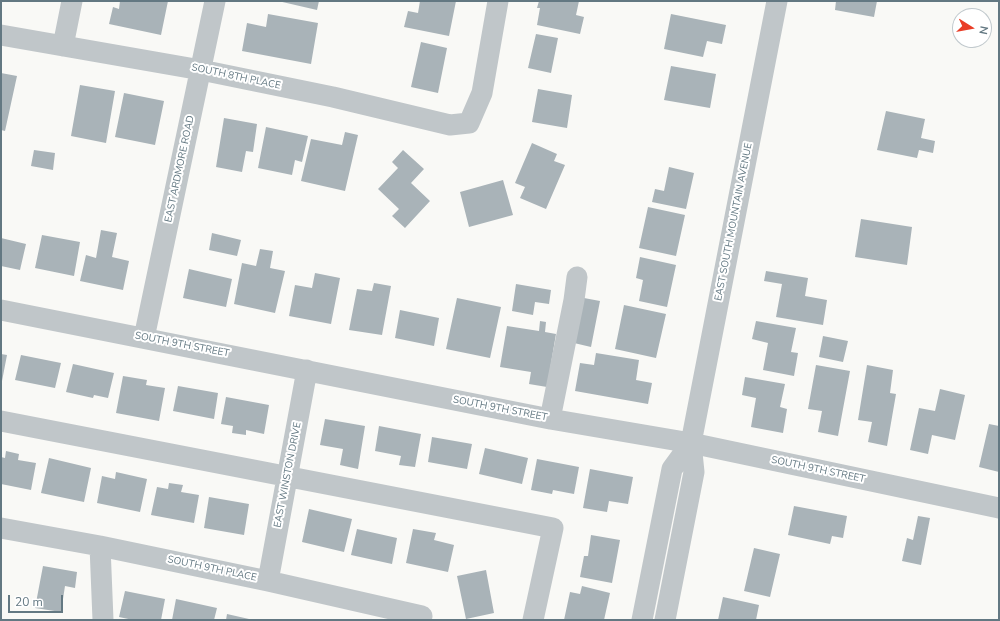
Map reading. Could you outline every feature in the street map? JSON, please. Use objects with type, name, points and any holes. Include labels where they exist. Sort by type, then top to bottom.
[{"type":"street","points":[[64,46],[72,1]]},
{"type":"street","name":"EAST ARDMORE ROAD","points":[[144,338],[215,1]]},
{"type":"street","name":"SOUTH 8TH PLACE","points":[[1,35],[201,70],[450,125],[469,123],[482,93],[498,1]]},
{"type":"street","name":"EAST SOUTH MOUNTAIN AVENUE","points":[[665,620],[694,472],[691,444],[777,1]]},
{"type":"street","points":[[550,419],[574,300],[577,277]]},
{"type":"street","name":"SOUTH 9TH STREET","points":[[1,310],[550,419],[691,444],[999,508]]},
{"type":"street","name":"EAST WINSTON DRIVE","points":[[268,581],[307,370]]},
{"type":"street","points":[[1,421],[553,528],[533,620]]},
{"type":"street","name":"EAST SOUTH MOUNTAIN AVENUE","points":[[642,620],[672,469],[691,444]]},
{"type":"street","name":"SOUTH 9TH PLACE","points":[[2,532],[100,546],[268,581],[422,618]]},
{"type":"street","points":[[100,546],[103,620]]},
{"type":"building","points":[[120,1],[168,1],[161,35],[109,24],[113,7],[119,9]]},
{"type":"building","points":[[278,1],[319,1],[317,10]]},
{"type":"building","points":[[420,1],[456,1],[449,36],[404,27],[408,11],[418,13]]},
{"type":"building","points":[[539,1],[579,1],[576,15],[584,17],[580,34],[537,25],[540,8],[537,8]]},
{"type":"building","points":[[836,1],[877,1],[874,17],[835,10]]},
{"type":"building","points":[[268,14],[318,23],[311,64],[242,51],[247,23],[266,27]]},
{"type":"building","points":[[671,14],[726,25],[722,44],[707,41],[703,57],[664,49]]},
{"type":"building","points":[[536,34],[558,38],[551,73],[528,68]]},
{"type":"building","points":[[421,42],[447,48],[438,93],[411,87]]},
{"type":"building","points":[[671,66],[716,74],[710,108],[664,100]]},
{"type":"building","points":[[1,73],[17,76],[5,131],[1,130]]},
{"type":"building","points":[[80,85],[115,91],[106,143],[71,136]]},
{"type":"building","points":[[538,89],[572,95],[567,128],[532,122]]},
{"type":"building","points":[[124,93],[164,101],[155,145],[115,137]]},
{"type":"building","points":[[886,111],[925,119],[921,138],[935,141],[933,153],[919,150],[917,158],[877,150]]},
{"type":"building","points":[[224,118],[257,124],[253,152],[246,151],[242,172],[216,167]]},
{"type":"building","points":[[266,127],[308,136],[302,162],[295,160],[292,175],[258,168]]},
{"type":"building","points":[[345,132],[358,135],[345,191],[301,181],[311,139],[342,145]]},
{"type":"building","points":[[532,143],[557,154],[554,161],[565,165],[546,209],[520,198],[525,187],[515,183]]},
{"type":"building","points":[[34,150],[55,153],[53,170],[31,166]]},
{"type":"building","points":[[403,150],[424,169],[411,183],[430,201],[405,228],[392,216],[399,209],[378,189],[398,168],[392,162]]},
{"type":"building","points":[[669,167],[694,173],[686,209],[652,202],[655,189],[664,191]]},
{"type":"building","points":[[503,180],[513,215],[469,227],[460,192]]},
{"type":"building","points":[[648,207],[685,215],[676,256],[639,248]]},
{"type":"building","points":[[861,219],[912,227],[907,265],[855,257]]},
{"type":"building","points":[[101,230],[117,233],[112,257],[129,261],[123,290],[80,281],[86,255],[96,258]]},
{"type":"building","points":[[212,233],[241,240],[237,256],[209,250]]},
{"type":"building","points":[[42,235],[80,242],[74,276],[35,268]]},
{"type":"building","points":[[1,238],[26,244],[20,270],[1,266]]},
{"type":"building","points":[[260,249],[273,251],[270,268],[285,271],[275,313],[234,304],[242,263],[256,266]]},
{"type":"building","points":[[640,257],[676,265],[667,307],[639,301],[643,280],[636,278]]},
{"type":"building","points":[[189,269],[232,279],[226,307],[183,298]]},
{"type":"building","points":[[766,271],[808,278],[805,296],[827,300],[823,325],[776,317],[782,284],[764,281]]},
{"type":"building","points":[[315,273],[340,278],[331,324],[289,316],[295,285],[312,288]]},
{"type":"building","points":[[374,283],[391,286],[382,335],[349,330],[357,289],[372,291]]},
{"type":"building","points":[[516,284],[551,290],[549,304],[535,302],[533,315],[512,311]]},
{"type":"building","points":[[457,298],[501,307],[490,358],[446,349]]},
{"type":"building","points":[[584,298],[600,301],[591,347],[574,343]]},
{"type":"building","points":[[624,305],[666,314],[656,358],[615,349]]},
{"type":"building","points":[[400,310],[439,318],[434,346],[395,338]]},
{"type":"building","points":[[540,321],[546,322],[545,332],[556,334],[547,387],[529,384],[531,372],[500,367],[507,326],[539,331]]},
{"type":"building","points":[[756,321],[796,328],[791,352],[798,353],[794,376],[763,370],[768,343],[752,339]]},
{"type":"building","points":[[823,336],[848,341],[843,362],[819,357]]},
{"type":"building","points":[[596,353],[639,360],[636,380],[652,383],[648,404],[575,391],[580,363],[594,365]]},
{"type":"building","points":[[1,354],[7,355],[2,381],[1,381]]},
{"type":"building","points":[[21,355],[61,363],[55,388],[15,380]]},
{"type":"building","points":[[73,364],[114,373],[108,398],[94,395],[93,398],[66,392]]},
{"type":"building","points":[[816,365],[850,371],[838,436],[818,432],[822,411],[808,409]]},
{"type":"building","points":[[867,365],[893,370],[890,393],[896,394],[887,446],[868,442],[872,422],[858,420]]},
{"type":"building","points":[[123,376],[147,380],[146,385],[165,388],[159,421],[116,413]]},
{"type":"building","points":[[745,377],[785,384],[780,407],[787,409],[783,433],[751,427],[756,398],[742,395]]},
{"type":"building","points":[[178,386],[218,393],[214,419],[173,411]]},
{"type":"building","points":[[940,389],[965,395],[955,440],[932,435],[928,454],[910,450],[919,408],[935,411]]},
{"type":"building","points":[[226,397],[269,405],[264,434],[246,430],[246,435],[232,433],[233,426],[221,424]]},
{"type":"building","points":[[325,419],[365,426],[358,469],[340,465],[343,449],[320,445]]},
{"type":"building","points":[[989,424],[999,426],[999,472],[979,467]]},
{"type":"building","points":[[379,426],[421,434],[415,467],[399,465],[401,456],[375,451]]},
{"type":"building","points":[[432,437],[472,444],[467,469],[428,462]]},
{"type":"building","points":[[485,448],[528,458],[522,484],[479,474]]},
{"type":"building","points":[[6,451],[19,454],[18,460],[36,463],[31,490],[1,484],[1,457],[5,458]]},
{"type":"building","points":[[49,458],[91,468],[84,502],[41,493]]},
{"type":"building","points":[[537,459],[579,467],[574,494],[553,490],[552,494],[531,490]]},
{"type":"building","points":[[590,469],[633,477],[628,504],[609,501],[607,512],[583,508]]},
{"type":"building","points":[[116,472],[147,479],[140,512],[97,503],[102,476],[115,479]]},
{"type":"building","points":[[169,483],[183,485],[181,492],[199,495],[194,523],[151,515],[157,487],[168,489]]},
{"type":"building","points":[[209,497],[249,504],[244,535],[204,528]]},
{"type":"building","points":[[794,506],[847,516],[843,538],[832,536],[830,544],[788,535]]},
{"type":"building","points":[[309,509],[352,519],[344,552],[302,542]]},
{"type":"building","points":[[918,516],[930,518],[921,565],[902,561],[907,538],[913,540]]},
{"type":"building","points":[[357,529],[397,538],[392,564],[351,555]]},
{"type":"building","points":[[413,529],[436,533],[434,540],[454,545],[448,572],[406,563]]},
{"type":"building","points":[[591,535],[620,540],[612,583],[580,577],[584,556],[588,556]]},
{"type":"building","points":[[754,548],[780,554],[770,597],[744,591]]},
{"type":"building","points":[[43,566],[77,572],[75,588],[65,586],[61,612],[35,608]]},
{"type":"building","points":[[486,570],[494,613],[466,619],[457,576]]},
{"type":"building","points":[[582,586],[610,593],[604,620],[564,620],[570,592],[580,594]]},
{"type":"building","points":[[125,591],[165,599],[161,620],[133,620],[119,617]]},
{"type":"building","points":[[723,597],[759,605],[756,620],[718,620]]},
{"type":"building","points":[[176,599],[217,608],[214,620],[172,620]]},
{"type":"building","points":[[227,614],[249,619],[249,620],[226,620]]}]
